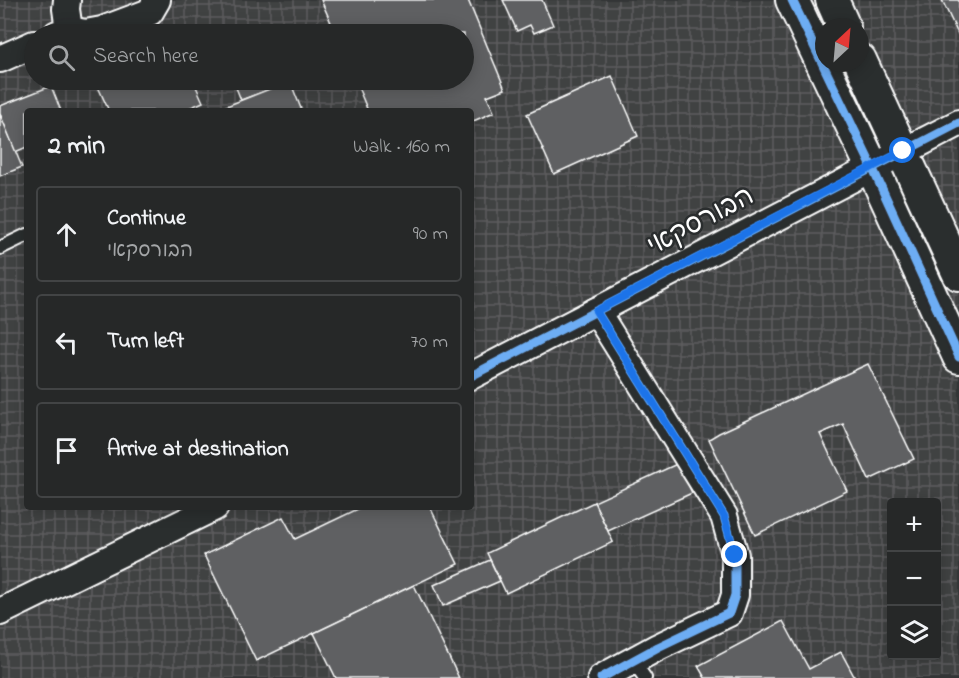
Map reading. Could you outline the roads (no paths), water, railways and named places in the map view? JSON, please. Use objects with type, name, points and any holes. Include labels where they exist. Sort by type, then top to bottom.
[{"type":"street","points":[[64,24],[67,0]]},
{"type":"street","points":[[118,24],[150,12],[158,0]]},
{"type":"street","points":[[792,0],[959,357]]},
{"type":"street","points":[[832,0],[840,18]]},
{"type":"street","points":[[0,59],[24,48]]},
{"type":"street","points":[[866,72],[959,274]]},
{"type":"street","name":"הבורסקאי","points":[[474,374],[959,123]]},
{"type":"street","points":[[596,311],[724,516],[735,555],[735,595],[729,613],[639,669],[601,678]]},
{"type":"street","points":[[0,612],[209,510]]},
{"type":"lane","points":[[0,248],[24,236]]}]
